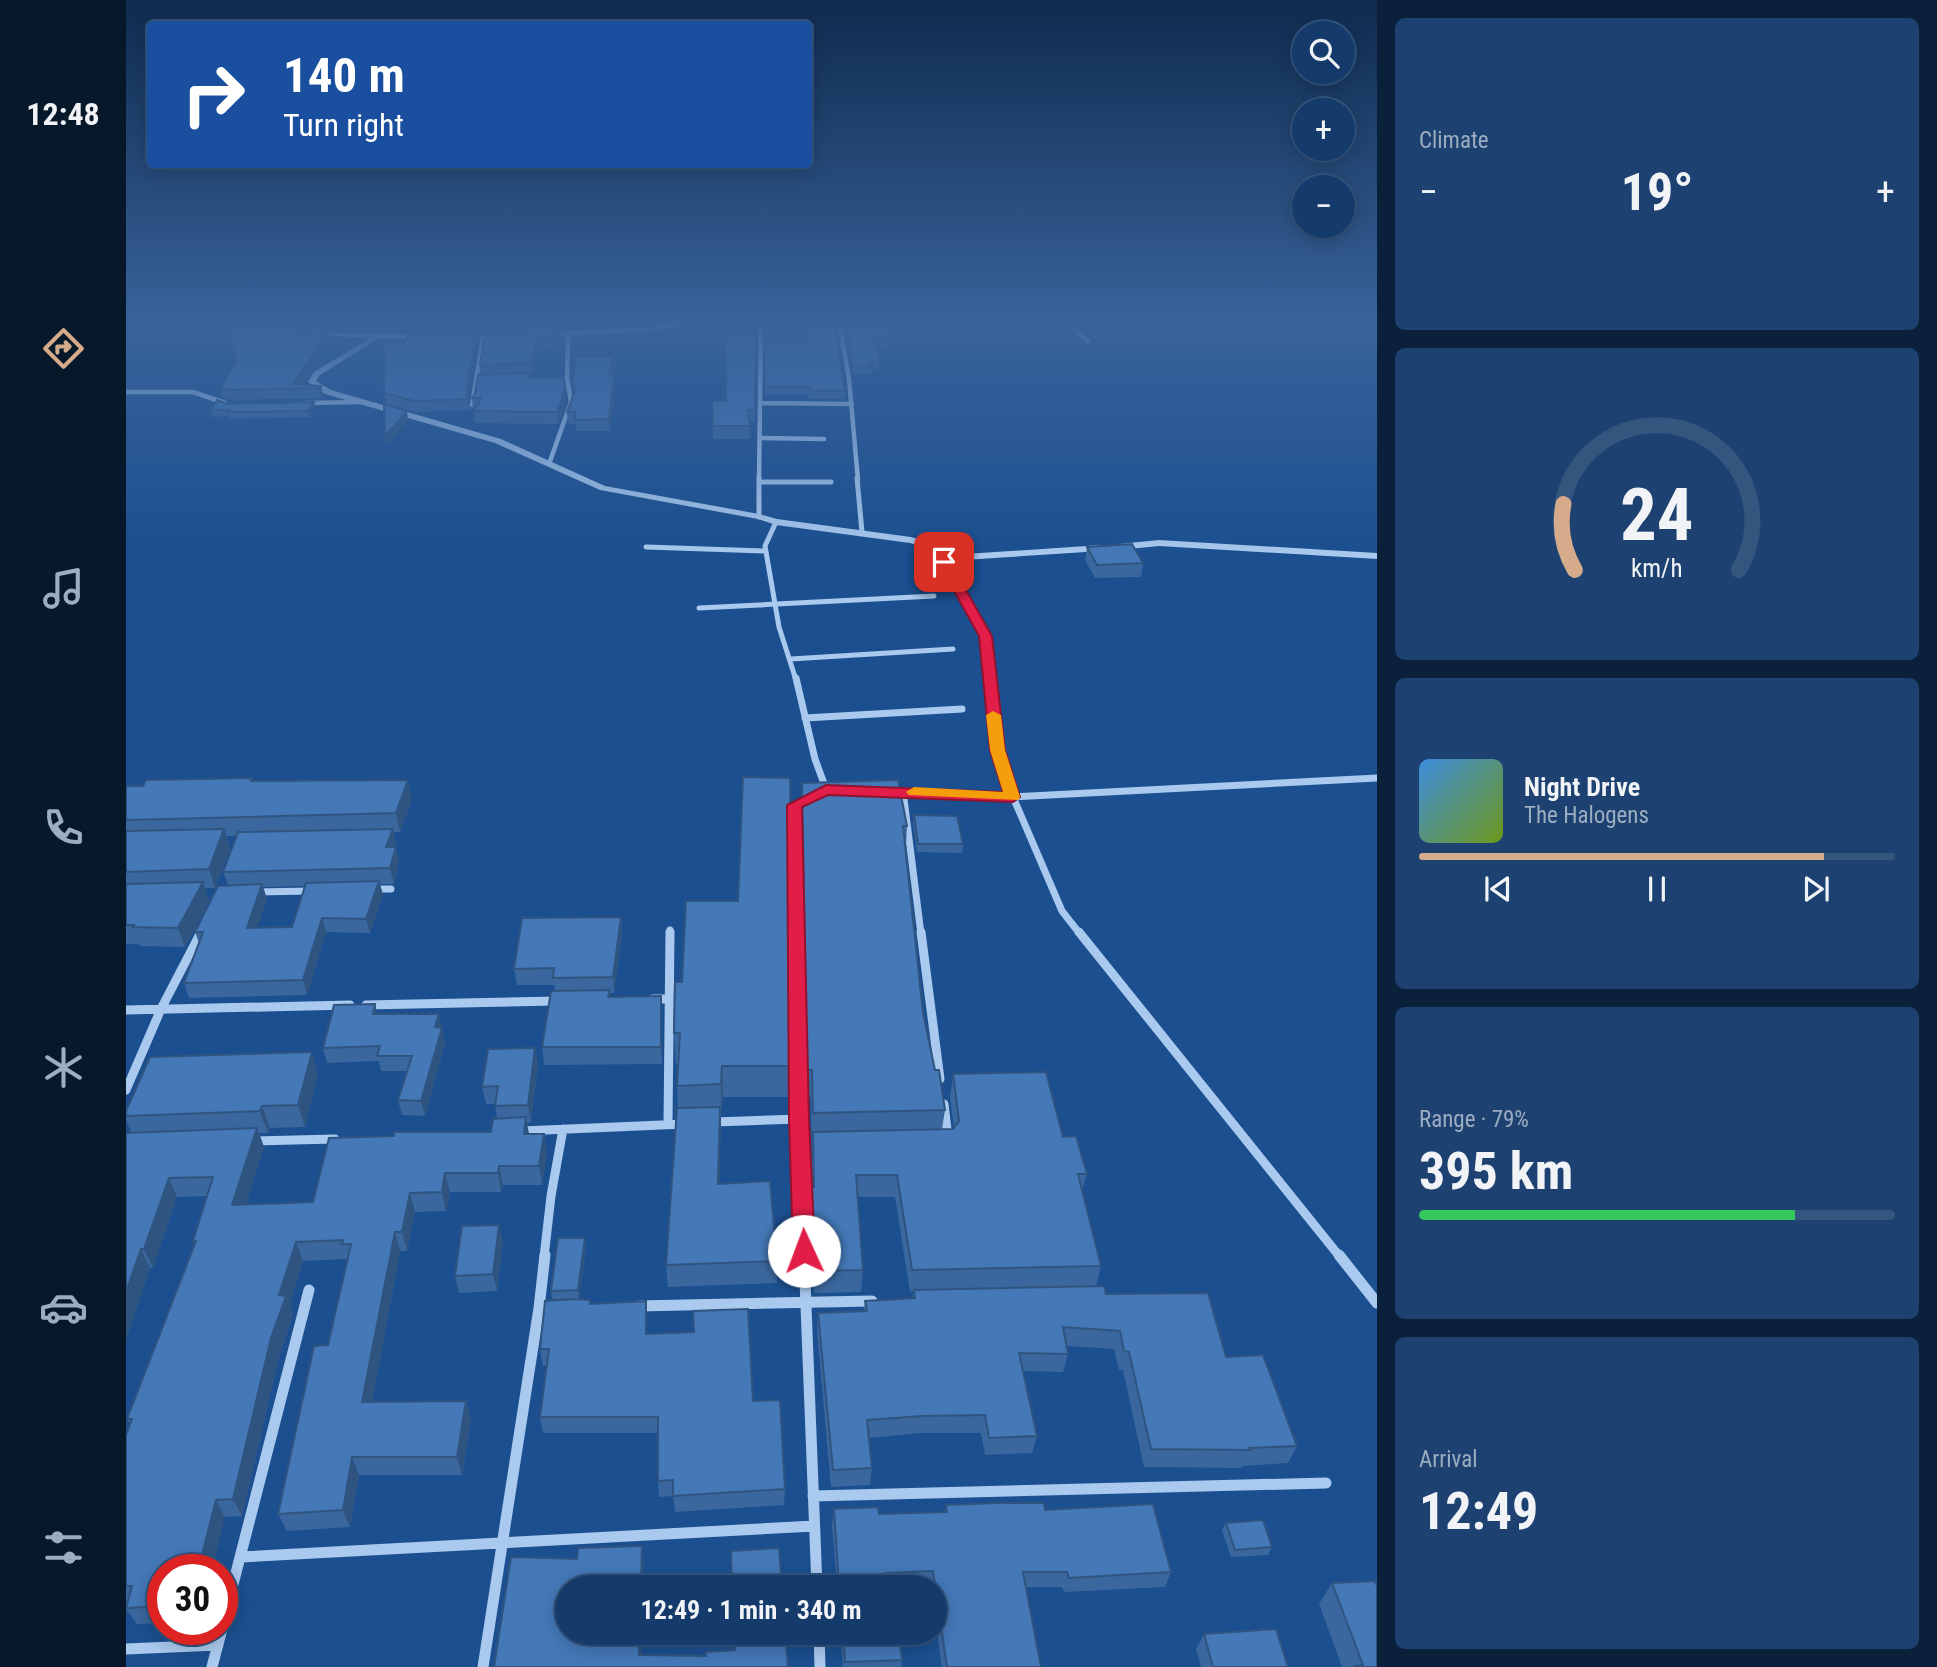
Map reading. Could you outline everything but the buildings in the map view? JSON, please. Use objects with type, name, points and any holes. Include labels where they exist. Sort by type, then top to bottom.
[{"type":"street","points":[[215,400],[229,405]]},
{"type":"street","points":[[359,400],[498,441],[603,488],[759,517],[776,523],[911,540],[964,557],[1013,556],[1159,543],[1377,556]]},
{"type":"street","points":[[472,405],[473,400]]},
{"type":"street","points":[[550,464],[571,400]]},
{"type":"street","points":[[759,517],[760,400]]},
{"type":"street","points":[[851,400],[862,533]]},
{"type":"street","points":[[299,403],[368,402]]},
{"type":"street","points":[[760,403],[852,404]]},
{"type":"street","points":[[760,438],[824,439]]},
{"type":"street","points":[[759,482],[831,482]]},
{"type":"street","points":[[776,523],[765,546],[779,626],[791,659],[826,790]]},
{"type":"street","points":[[646,547],[766,551]]},
{"type":"street","points":[[941,549],[944,562],[986,636],[997,750],[1013,797],[1062,911],[1377,1303]]},
{"type":"street","points":[[699,608],[934,596]]},
{"type":"street","points":[[791,659],[953,649]]},
{"type":"street","points":[[805,718],[962,709]]},
{"type":"street","points":[[878,791],[1013,797],[1377,778]]},
{"type":"street","points":[[816,1575],[799,1119],[794,805],[826,790],[839,790]]},
{"type":"street","points":[[904,791],[949,1144],[935,1144]]},
{"type":"street","points":[[365,889],[391,889]]},
{"type":"street","points":[[247,892],[326,890]]},
{"type":"street","points":[[126,1090],[160,1009],[202,928]]},
{"type":"street","points":[[668,1124],[670,930]]},
{"type":"street","points":[[642,999],[669,999]]},
{"type":"street","points":[[126,1010],[573,1001]]},
{"type":"street","points":[[707,1123],[799,1119]]},
{"type":"street","points":[[508,1132],[694,1123]]},
{"type":"street","points":[[484,1667],[539,1308],[551,1196],[563,1129]]},
{"type":"street","points":[[235,1142],[344,1139]]},
{"type":"street","points":[[800,1147],[814,1147]]},
{"type":"street","points":[[238,1568],[309,1290]]},
{"type":"street","points":[[633,1306],[888,1301]]},
{"type":"street","points":[[539,1308],[566,1308]]},
{"type":"street","points":[[813,1496],[1326,1483]]},
{"type":"street","points":[[241,1557],[814,1526]]},
{"type":"street","points":[[126,1649],[218,1645],[212,1667]]},
{"type":"street","points":[[819,1645],[820,1667]]},
{"type":"slow traffic","points":[[914,792],[1013,797],[997,750],[993,715]]},
{"type":"route","points":[[804,1251],[794,805],[826,790],[1013,797],[997,750],[986,636],[944,562]]}]
